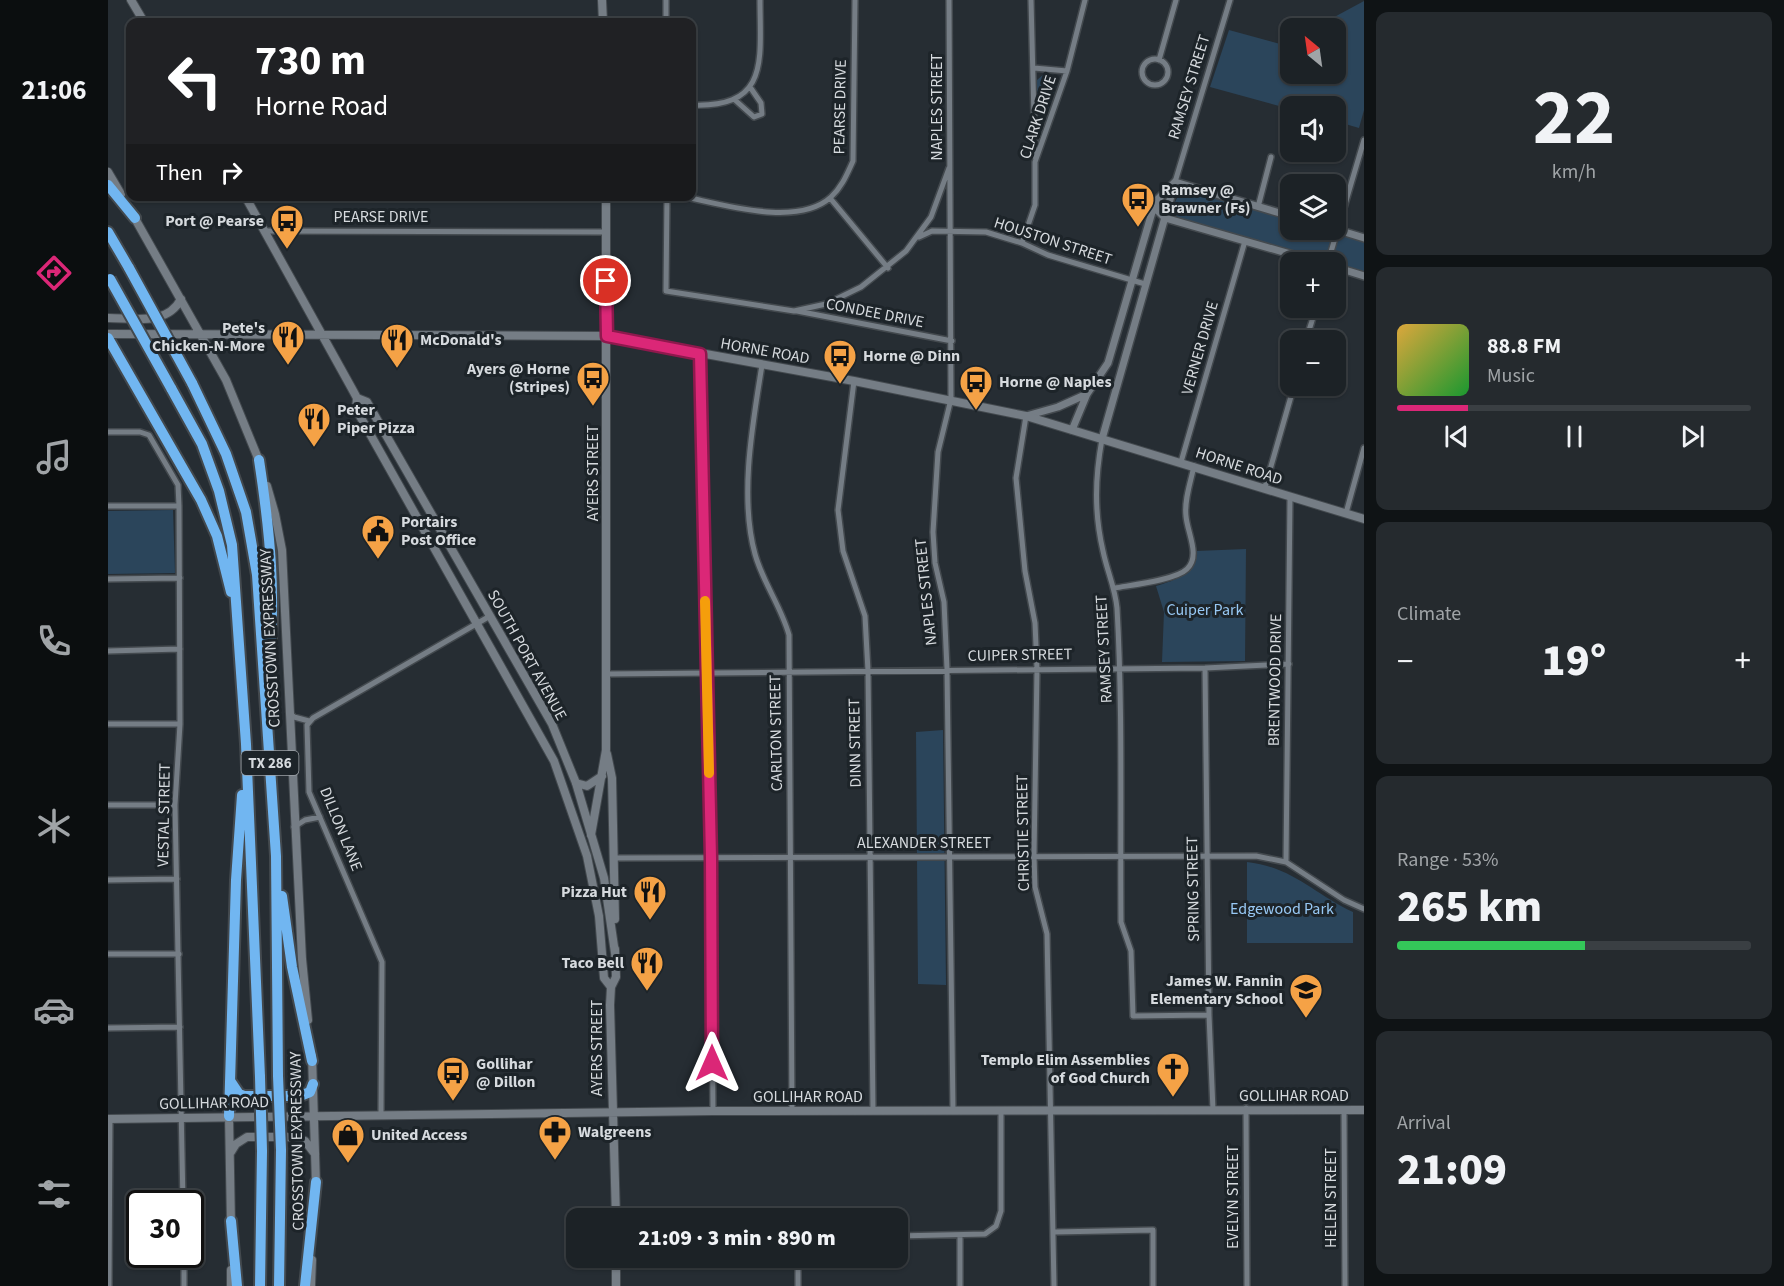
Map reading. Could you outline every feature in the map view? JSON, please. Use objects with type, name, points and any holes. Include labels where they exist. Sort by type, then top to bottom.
[{"type":"highway","points":[[108,185],[135,218]]},
{"type":"highway","name":"CROSSTOWN EXPRESSWAY","points":[[108,232],[192,383],[226,454],[246,512],[257,575],[276,856],[281,1150],[279,1286]]},
{"type":"highway","name":"CROSSTOWN EXPRESSWAY","points":[[109,278],[202,444],[219,490],[232,545],[238,625],[238,662],[246,744],[260,1077],[262,1151],[260,1286]]},
{"type":"highway","points":[[108,336],[201,500],[217,536],[238,625]]},
{"type":"highway","points":[[259,460],[270,537],[274,625],[265,696]]},
{"type":"highway","points":[[230,1116],[236,880],[246,744]]},
{"type":"highway","points":[[276,856],[292,967],[312,1061]]},
{"type":"highway","points":[[231,1082],[239,1094],[244,1096],[300,1096],[310,1092],[313,1084]]},
{"type":"highway","points":[[305,1286],[316,1182]]},
{"type":"highway","points":[[231,1221],[237,1286]]},
{"type":"main road","points":[[131,0],[142,18]]},
{"type":"main road","points":[[602,0],[603,18]]},
{"type":"main road","name":"CROSSTOWN EXPRESSWAY","points":[[108,172],[226,380],[259,460],[276,514],[282,550],[294,826],[315,1115],[316,1182],[311,1286]]},
{"type":"main road","name":"SOUTH PORT AVENUE","points":[[248,201],[324,334],[357,398],[356,409],[547,747],[582,838]]},
{"type":"main road","name":"AYERS STREET","points":[[591,835],[606,750],[606,201]]},
{"type":"main road","points":[[108,318],[163,318],[173,312],[181,299]]},
{"type":"main road","name":"HORNE ROAD","points":[[108,336],[324,334],[607,336],[951,399],[1026,416],[1364,519]]},
{"type":"main road","name":"SOUTH PORT AVENUE","points":[[357,398],[367,402],[552,724],[576,783],[604,878],[615,953]]},
{"type":"main road","name":"AYERS STREET","points":[[606,750],[612,778],[614,858],[616,977],[610,987],[611,1112],[616,1208]]},
{"type":"main road","points":[[576,783],[587,786],[602,776]]},
{"type":"main road","name":"AYERS STREET","points":[[582,838],[597,906],[604,978],[610,987]]},
{"type":"main road","name":"GOLLIHAR ROAD","points":[[109,1119],[712,1111],[1213,1110],[1246,1108],[1364,1110]]},
{"type":"main road","points":[[230,1116],[231,1286]]},
{"type":"main road","points":[[231,1153],[236,1144],[247,1137],[294,1137],[305,1141],[315,1154]]},
{"type":"main road","points":[[616,1268],[616,1286]]},
{"type":"street","points":[[666,0],[666,18]]},
{"type":"street","points":[[696,105],[711,105],[735,100],[750,87],[760,60],[760,0]]},
{"type":"street","name":"PEARSE DRIVE","points":[[830,198],[842,184],[853,161],[855,0]]},
{"type":"street","name":"NAPLES STREET","points":[[949,0],[952,230],[951,399],[938,452],[933,532],[935,563],[944,602],[947,669],[953,1110]]},
{"type":"street","points":[[1031,0],[1035,162]]},
{"type":"street","name":"CLARK DRIVE","points":[[1022,243],[1035,205],[1035,162],[1067,71],[1085,0]]},
{"type":"street","points":[[1159,60],[1176,0]]},
{"type":"street","name":"RAMSEY STREET","points":[[1209,1015],[1133,1016],[1131,951],[1120,922],[1120,668],[1115,588],[1103,554],[1095,507],[1095,476],[1102,439],[1145,284],[1230,0]]},
{"type":"street","points":[[1159,60],[1167,66],[1168,74],[1162,82],[1151,84],[1143,77],[1143,67],[1148,61],[1159,60]]},
{"type":"street","points":[[1034,68],[1067,71]]},
{"type":"street","points":[[735,100],[754,117],[762,114],[760,103],[750,87]]},
{"type":"street","points":[[1346,200],[1364,140]]},
{"type":"street","points":[[1258,207],[1272,157]]},
{"type":"street","points":[[794,311],[826,303],[861,287],[888,268],[917,238],[931,216],[951,164]]},
{"type":"street","points":[[1175,182],[1280,213]]},
{"type":"street","name":"RAMSEY STREET","points":[[1072,430],[1088,394],[1108,363],[1155,202],[1175,182]]},
{"type":"street","points":[[696,198],[793,213],[830,198],[888,268]]},
{"type":"street","name":"CONDEE DRIVE","points":[[667,201],[666,291],[794,311],[952,341]]},
{"type":"street","points":[[1155,202],[1157,210],[1165,218],[1283,252]]},
{"type":"street","name":"PEARSE DRIVE","points":[[264,231],[605,232]]},
{"type":"street","name":"HOUSTON STREET","points":[[917,238],[932,231],[986,232],[1022,243],[1048,255],[1145,284]]},
{"type":"street","points":[[1346,232],[1364,237]]},
{"type":"street","name":"VERNER DRIVE","points":[[1181,462],[1245,241]]},
{"type":"street","points":[[1346,270],[1364,276]]},
{"type":"street","points":[[700,354],[711,858],[712,1111]]},
{"type":"street","name":"CARLTON STREET","points":[[762,365],[752,428],[749,522],[758,563],[766,584],[784,615],[789,634],[792,1111]]},
{"type":"street","name":"DINN STREET","points":[[854,381],[838,510],[843,551],[865,616],[868,671],[873,1110]]},
{"type":"street","points":[[1026,416],[1058,407],[1088,394]]},
{"type":"street","points":[[1265,487],[1291,396]]},
{"type":"street","name":"CHRISTIE STREET","points":[[1026,416],[1016,478],[1025,571],[1035,623],[1037,669],[1034,856],[1035,887],[1047,934],[1054,1286]]},
{"type":"street","name":"VESTAL STREET","points":[[108,432],[140,432],[149,435],[178,485],[180,724],[175,805],[183,1190]]},
{"type":"street","points":[[1346,513],[1364,448]]},
{"type":"street","points":[[1115,588],[1176,575],[1187,569],[1193,558],[1193,547],[1185,513],[1194,466]]},
{"type":"street","name":"BRENTWOOD DRIVE","points":[[1286,862],[1290,498]]},
{"type":"street","points":[[108,506],[179,506]]},
{"type":"street","points":[[108,579],[180,578]]},
{"type":"street","points":[[289,711],[294,717],[309,722],[490,616]]},
{"type":"street","points":[[108,651],[180,649]]},
{"type":"street","name":"CUIPER STREET","points":[[606,674],[706,671],[1205,668],[1289,664]]},
{"type":"street","name":"SPRING STREET","points":[[1205,668],[1206,855],[1213,1110]]},
{"type":"street","name":"DILLON LANE","points":[[309,722],[308,785],[382,962],[381,1114]]},
{"type":"street","points":[[108,724],[180,724]]},
{"type":"street","points":[[108,805],[175,805]]},
{"type":"street","points":[[294,826],[305,820],[321,817]]},
{"type":"street","name":"ALEXANDER STREET","points":[[614,858],[1256,856],[1286,862],[1344,900],[1364,909]]},
{"type":"street","points":[[108,880],[177,879]]},
{"type":"street","points":[[108,954],[179,954]]},
{"type":"street","points":[[108,1028],[180,1027]]},
{"type":"street","name":"EVELYN STREET","points":[[1246,1108],[1247,1286]]},
{"type":"street","points":[[908,1236],[985,1234],[996,1226],[1001,1211],[1001,1110]]},
{"type":"street","name":"HELEN STREET","points":[[1344,1110],[1345,1286]]},
{"type":"street","points":[[109,1119],[109,1286]]},
{"type":"street","points":[[1054,1232],[1153,1230],[1153,1286]]},
{"type":"street","points":[[960,1236],[960,1286]]},
{"type":"street","points":[[184,1268],[184,1286]]},
{"type":"street","points":[[798,1268],[798,1286]]},
{"type":"green space","points":[[1364,1],[1364,110],[1359,128],[1346,124],[1346,96],[1280,96],[1280,106],[1210,87],[1229,30],[1280,44],[1280,84],[1346,84],[1346,18],[1333,18]]},
{"type":"green space","points":[[1044,74],[1052,75],[1056,84],[1048,109],[1042,112],[1037,108],[1037,80]]},
{"type":"green space","points":[[1188,190],[1280,217],[1280,240],[1346,240],[1346,237],[1364,242],[1364,272],[1346,267],[1346,252],[1295,252],[1178,218],[1174,210],[1175,203],[1183,191]]},
{"type":"green space","points":[[173,510],[175,573],[108,574],[108,511]]},
{"type":"green space","name":"Cuiper Park","points":[[1246,549],[1245,661],[1162,662],[1164,612],[1156,586],[1177,579],[1187,571],[1196,551]]},
{"type":"green space","points":[[943,730],[946,985],[918,984],[916,732]]},
{"type":"green space","name":"Edgewood Park","points":[[1247,862],[1277,869],[1290,875],[1353,912],[1353,943],[1247,943]]},
{"type":"slow traffic","points":[[705,601],[709,773]]},
{"type":"place","name":"Ramsey @ Brawner (Fs)","points":[[1138,228]]},
{"type":"place","name":"Port @ Pearse","points":[[287,250]]},
{"type":"place","name":"Pete's Chicken-N-More","points":[[288,366]]},
{"type":"place","name":"McDonald's","points":[[397,369]]},
{"type":"place","name":"Horne @ Dinn","points":[[840,385]]},
{"type":"place","name":"Ayers @ Horne (Stripes)","points":[[593,407]]},
{"type":"place","name":"Horne @ Naples","points":[[976,411]]},
{"type":"place","name":"Peter Piper Pizza","points":[[314,448]]},
{"type":"place","name":"Portairs Post Office","points":[[378,560]]},
{"type":"place","name":"Pizza Hut","points":[[650,921]]},
{"type":"place","name":"Taco Bell","points":[[647,992]]},
{"type":"place","name":"James W. Fannin Elementary School","points":[[1306,1019]]},
{"type":"place","name":"Templo Elim Assemblies of God Church","points":[[1173,1098]]},
{"type":"place","name":"Gollihar @ Dillon","points":[[453,1102]]},
{"type":"place","name":"Walgreens","points":[[555,1161]]},
{"type":"place","name":"United Access","points":[[348,1164]]},
{"type":"route","points":[[606,281],[607,336],[700,354],[711,858],[712,1063]]}]
